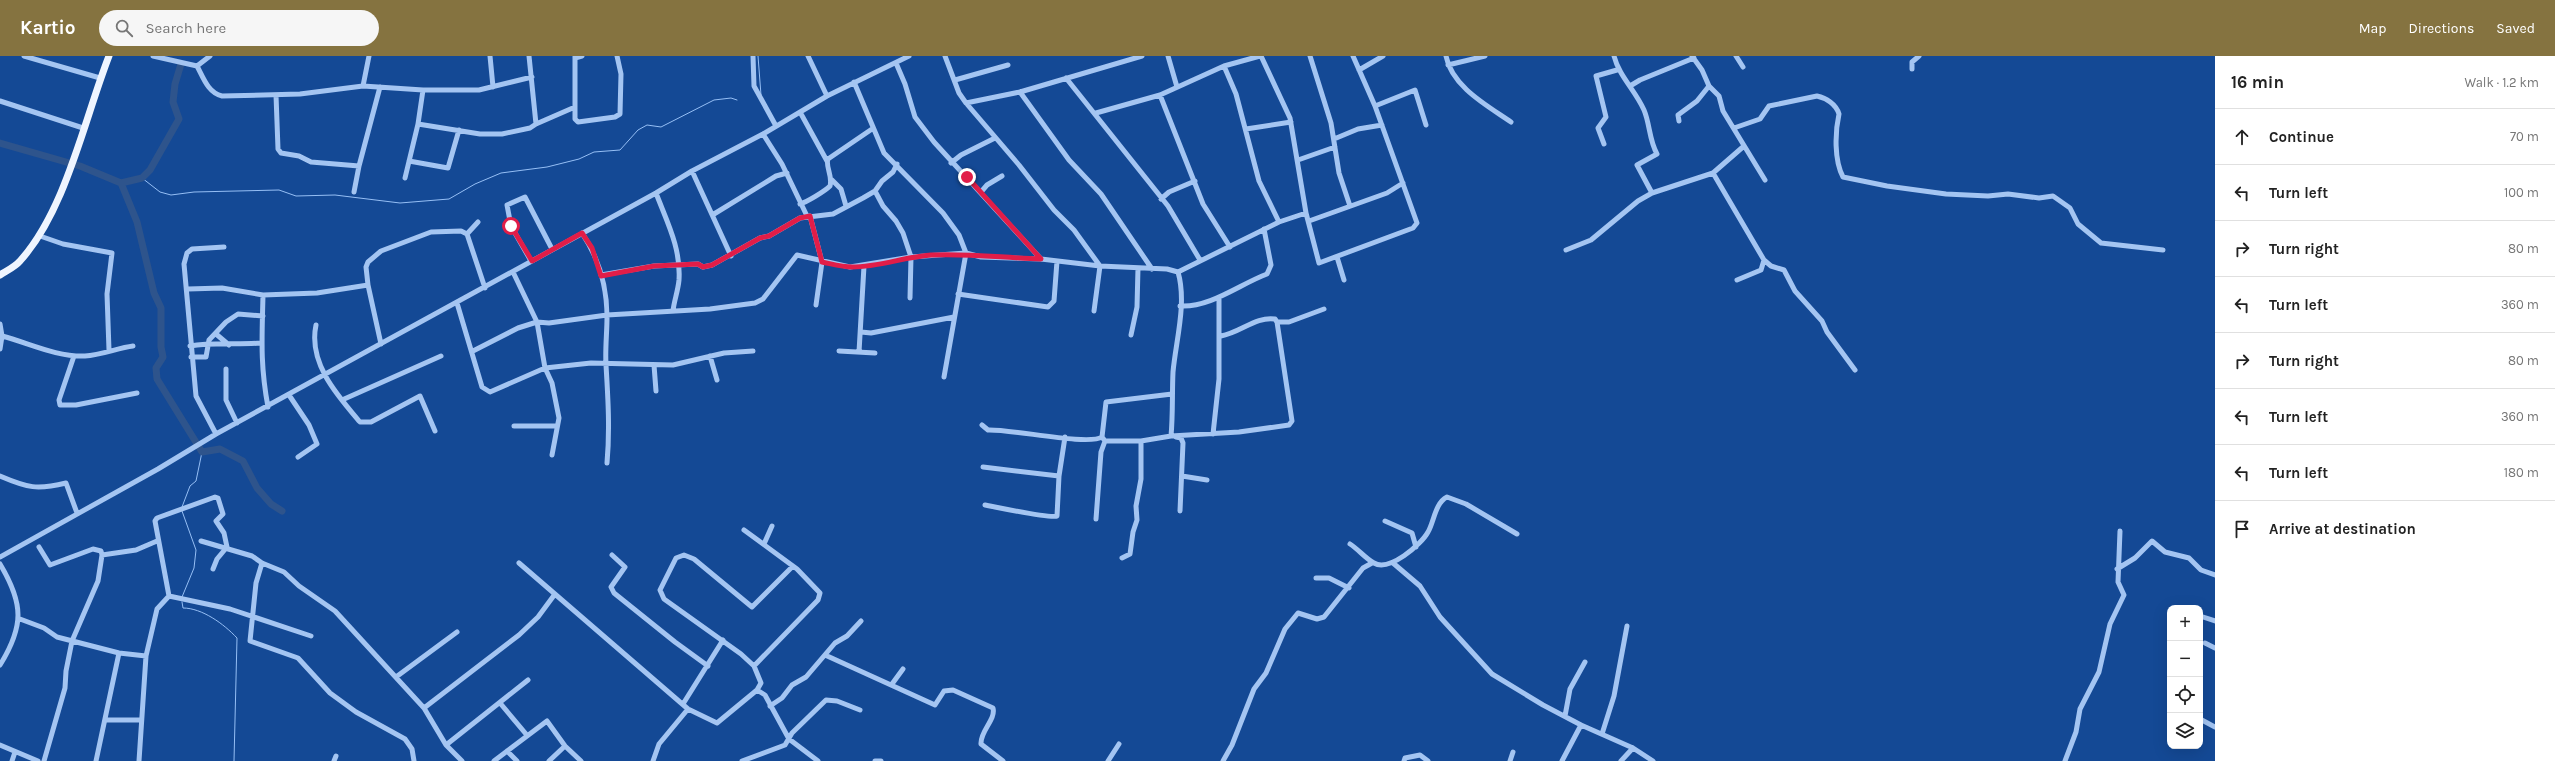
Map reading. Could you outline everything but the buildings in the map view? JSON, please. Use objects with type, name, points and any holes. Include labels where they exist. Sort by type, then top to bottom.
[{"type":"main road","points":[[0,275],[19,262],[40,236],[64,185],[100,78],[110,56]]},
{"type":"street","points":[[24,56],[36,58],[100,78]]},
{"type":"street","points":[[153,56],[197,66],[216,95],[300,94],[363,86],[464,91],[493,87],[532,77]]},
{"type":"street","points":[[197,66],[210,56]]},
{"type":"street","points":[[363,86],[369,56]]},
{"type":"street","points":[[490,56],[493,87]]},
{"type":"street","points":[[529,56],[536,124]]},
{"type":"street","points":[[582,56],[575,57],[575,119],[578,122],[619,116],[621,74],[617,56]]},
{"type":"street","points":[[753,56],[754,86],[776,126]]},
{"type":"street","points":[[0,557],[237,422],[268,407],[485,288],[552,249],[656,193],[692,171],[763,134],[827,96],[909,56]]},
{"type":"street","points":[[945,56],[966,103],[1054,210],[1074,230],[1100,266],[1094,311]]},
{"type":"street","points":[[966,103],[1020,92],[1066,78],[1118,59],[1142,56]]},
{"type":"street","points":[[1168,56],[1177,87]]},
{"type":"street","points":[[1096,113],[1160,95],[1224,66],[1261,56],[1291,122],[1306,213],[1310,221],[1317,259],[1323,262],[1416,226],[1417,219],[1375,106],[1353,56]]},
{"type":"street","points":[[1310,56],[1325,102],[1334,139],[1339,173],[1350,206]]},
{"type":"street","points":[[1359,70],[1383,56]]},
{"type":"street","points":[[1446,56],[1448,65],[1478,100],[1511,122]]},
{"type":"street","points":[[1448,65],[1485,56]]},
{"type":"street","points":[[1614,56],[1618,70],[1630,86],[1647,118],[1650,135],[1657,154],[1637,165],[1652,193]]},
{"type":"street","points":[[1736,56],[1743,67]]},
{"type":"street","points":[[1912,69],[1912,62],[1919,56]]},
{"type":"street","points":[[809,57],[813,69],[827,96]]},
{"type":"street","points":[[1630,86],[1640,80],[1693,57],[1709,86],[1719,96],[1723,111],[1765,180]]},
{"type":"street","points":[[896,63],[905,84],[915,117],[951,163],[981,192],[1041,259]]},
{"type":"street","points":[[955,80],[1008,65]]},
{"type":"street","points":[[1224,66],[1236,94],[1259,181],[1278,222]]},
{"type":"street","points":[[1604,144],[1598,128],[1606,117],[1596,76],[1618,70]]},
{"type":"street","points":[[1066,78],[1096,113],[1161,199],[1200,260]]},
{"type":"street","points":[[854,82],[872,129],[884,153],[897,164],[943,213],[959,235],[966,253],[944,378]]},
{"type":"street","points":[[1679,121],[1678,115],[1697,101],[1709,86]]},
{"type":"street","points":[[354,192],[359,166],[380,87]]},
{"type":"street","points":[[405,178],[418,124],[423,90]]},
{"type":"street","points":[[1375,106],[1414,90],[1426,125]]},
{"type":"street","points":[[1020,92],[1069,160],[1101,194],[1152,269]]},
{"type":"street","points":[[276,94],[278,149],[281,153],[299,156],[311,162],[359,166]]},
{"type":"street","points":[[1160,95],[1203,204],[1230,247]]},
{"type":"street","points":[[1734,128],[1760,119],[1769,106],[1800,101],[1809,97],[1824,98],[1832,103],[1839,114],[1836,129],[1838,157],[1843,177],[1886,186],[1946,194],[1988,196],[2008,194],[2038,198],[2053,196],[2070,208],[2078,224],[2101,243],[2163,250]]},
{"type":"street","points":[[0,101],[83,128]]},
{"type":"street","points":[[418,124],[480,134],[502,134],[530,128],[575,107]]},
{"type":"street","points":[[800,112],[827,161],[832,180],[841,189],[846,206]]},
{"type":"street","points":[[1246,129],[1291,122]]},
{"type":"street","points":[[1334,139],[1358,129],[1382,126]]},
{"type":"street","points":[[827,161],[872,129]]},
{"type":"street","points":[[409,161],[448,168],[459,130]]},
{"type":"street","points":[[763,134],[787,173],[822,262],[816,305]]},
{"type":"street","points":[[951,163],[961,155],[995,138]]},
{"type":"street","points":[[1566,250],[1591,240],[1638,201],[1652,193],[1713,173],[1744,146]]},
{"type":"street","points":[[1298,160],[1335,147]]},
{"type":"street","points":[[601,276],[679,264],[698,264],[703,267],[731,256],[805,216],[833,214],[876,191],[882,181],[893,172],[897,164]]},
{"type":"street","points":[[692,171],[714,214],[731,256]]},
{"type":"street","points":[[714,214],[776,176],[787,173]]},
{"type":"street","points":[[1713,173],[1764,260],[1771,266],[1784,270],[1798,295],[1822,321],[1827,332],[1855,370]]},
{"type":"street","points":[[981,192],[987,185],[1002,176]]},
{"type":"street","points":[[800,204],[810,201],[814,195],[828,188],[832,180]]},
{"type":"street","points":[[1161,199],[1169,192],[1195,181]]},
{"type":"street","points":[[1310,221],[1387,193],[1403,183]]},
{"type":"street","points":[[876,191],[883,206],[896,221],[903,233],[911,257],[910,298]]},
{"type":"street","points":[[656,193],[676,240],[679,264],[673,311]]},
{"type":"street","points":[[532,261],[511,226],[507,205],[509,203],[525,197],[552,249]]},
{"type":"street","points":[[473,351],[518,328],[537,322],[550,324],[607,315],[673,311],[760,302],[797,255],[822,262],[850,267],[864,266],[911,257],[966,253],[981,257],[1041,259],[1100,266],[1178,272],[1278,222],[1306,213]]},
{"type":"street","points":[[467,234],[478,222]]},
{"type":"street","points":[[1180,306],[1188,307],[1219,296],[1267,274],[1271,269],[1264,229]]},
{"type":"street","points":[[381,344],[368,285],[366,267],[371,258],[381,251],[431,232],[462,231],[467,234],[485,288]]},
{"type":"street","points":[[582,233],[592,248],[601,276],[607,315],[606,364],[610,434],[607,463]]},
{"type":"street","points":[[40,236],[63,244],[112,253],[108,294],[109,350]]},
{"type":"street","points":[[216,434],[196,396],[190,346],[188,288],[184,264],[189,250],[214,246],[224,247]]},
{"type":"street","points":[[1337,257],[1344,280]]},
{"type":"street","points":[[1737,280],[1761,270],[1764,260]]},
{"type":"street","points":[[958,294],[1048,307],[1054,301],[1056,261]]},
{"type":"street","points":[[859,352],[864,266]]},
{"type":"street","points":[[1131,335],[1135,320],[1140,274],[1138,268]]},
{"type":"street","points":[[513,272],[537,322],[545,368],[553,389],[559,418],[552,455]]},
{"type":"street","points":[[1171,436],[1172,394],[1180,306],[1180,281],[1178,272]]},
{"type":"street","points":[[188,288],[222,288],[263,295],[317,293],[368,285]]},
{"type":"street","points":[[263,295],[260,343],[261,372],[268,407]]},
{"type":"street","points":[[1213,434],[1220,379],[1221,336],[1219,296]]},
{"type":"street","points":[[457,303],[473,351],[482,387],[486,391],[499,389],[545,368],[606,364],[673,365],[724,353],[753,351]]},
{"type":"street","points":[[1221,336],[1241,330],[1258,320],[1268,318],[1275,319],[1277,322],[1289,322],[1324,309]]},
{"type":"street","points":[[191,356],[206,357],[207,345],[226,322],[238,314],[262,316]]},
{"type":"street","points":[[861,332],[871,334],[954,317]]},
{"type":"street","points":[[982,425],[988,430],[1011,430],[1065,437],[1083,441],[1103,439],[1142,441],[1171,436],[1213,434],[1284,426],[1292,422],[1277,322]]},
{"type":"street","points":[[0,324],[2,336],[0,349]]},
{"type":"street","points":[[316,325],[313,345],[325,376],[360,422],[366,424],[420,396],[435,431]]},
{"type":"street","points":[[216,334],[229,345]]},
{"type":"street","points":[[2,336],[74,356],[87,356],[133,346]]},
{"type":"street","points":[[190,346],[260,343]]},
{"type":"street","points":[[839,351],[875,353]]},
{"type":"street","points":[[74,356],[59,400],[60,405],[76,405],[137,393]]},
{"type":"street","points":[[342,400],[441,356]]},
{"type":"street","points":[[710,356],[718,380]]},
{"type":"street","points":[[654,365],[656,391]]},
{"type":"street","points":[[226,369],[226,400],[237,422]]},
{"type":"street","points":[[1096,519],[1106,402],[1172,394]]},
{"type":"street","points":[[289,395],[309,425],[317,444],[298,457]]},
{"type":"street","points":[[514,426],[557,426]]},
{"type":"street","points":[[1171,436],[1181,438],[1183,443],[1180,511]]},
{"type":"street","points":[[985,505],[1054,518],[1058,505],[1058,476],[1065,437]]},
{"type":"street","points":[[1122,558],[1130,554],[1133,532],[1137,520],[1136,506],[1141,479],[1142,441]]},
{"type":"street","points":[[983,467],[1058,476]]},
{"type":"street","points":[[0,476],[16,483],[42,489],[66,483],[77,513]]},
{"type":"street","points":[[1182,476],[1207,480]]},
{"type":"street","points":[[169,596],[157,541],[155,521],[157,518],[215,497],[223,512],[216,521],[224,534],[227,547]]},
{"type":"street","points":[[1350,544],[1372,563],[1378,565],[1393,563],[1416,547],[1427,534],[1441,502],[1446,497],[1466,504],[1517,534]]},
{"type":"street","points":[[1385,521],[1412,533],[1416,547]]},
{"type":"street","points":[[764,544],[772,526]]},
{"type":"street","points":[[744,530],[793,566],[817,588],[820,593],[818,600],[754,666]]},
{"type":"street","points":[[2065,761],[2076,732],[2080,709],[2099,672],[2110,624],[2124,595],[2118,582],[2117,569],[2120,531]]},
{"type":"street","points":[[102,555],[136,550],[157,541]]},
{"type":"street","points":[[201,541],[227,547],[252,556],[262,563],[284,572],[299,586],[336,611],[424,708],[446,745],[462,761]]},
{"type":"street","points":[[2117,569],[2135,558],[2152,541],[2165,552],[2190,558],[2202,570],[2215,575]]},
{"type":"street","points":[[39,546],[50,565],[93,549],[102,551],[98,581],[72,641],[66,671],[65,688],[44,761]]},
{"type":"street","points":[[213,569],[216,559],[227,547]]},
{"type":"street","points":[[612,555],[625,568],[611,587],[614,593],[675,642],[708,666]]},
{"type":"street","points":[[519,564],[688,709],[717,722],[757,690],[761,683],[754,666],[723,640],[661,595],[660,590],[676,558],[684,555],[694,559],[752,608],[793,566]]},
{"type":"street","points":[[262,563],[257,577],[250,641],[298,658],[330,692],[356,712],[405,739],[412,749],[414,761]]},
{"type":"street","points":[[1223,761],[1232,746],[1254,689],[1266,673],[1290,621],[1298,614],[1321,619],[1330,612],[1363,568],[1372,563]]},
{"type":"street","points":[[1393,563],[1420,586],[1440,617],[1492,674],[1581,725],[1633,748],[1653,761]]},
{"type":"street","points":[[0,564],[15,597],[20,619],[13,643],[0,665]]},
{"type":"street","points":[[1316,578],[1329,578],[1349,588]]},
{"type":"street","points":[[424,708],[520,635],[538,617],[554,594]]},
{"type":"street","points":[[169,596],[230,609],[253,618],[311,636]]},
{"type":"street","points":[[140,761],[141,720],[146,656],[157,610],[169,596]]},
{"type":"street","points":[[2203,617],[2215,621]]},
{"type":"street","points":[[20,619],[44,628],[57,637],[120,653],[146,656]]},
{"type":"street","points":[[770,706],[782,698],[792,685],[806,677],[825,655],[861,621]]},
{"type":"street","points":[[1602,734],[1614,696],[1627,626]]},
{"type":"street","points":[[396,677],[457,632]]},
{"type":"street","points":[[683,704],[723,640]]},
{"type":"street","points":[[2205,643],[2215,648]]},
{"type":"street","points":[[96,761],[106,720],[110,690],[120,653]]},
{"type":"street","points":[[825,655],[935,704],[944,691],[953,690],[993,708],[993,713],[981,739],[982,744],[1002,761]]},
{"type":"street","points":[[1565,716],[1570,689],[1585,662]]},
{"type":"street","points":[[892,684],[903,669]]},
{"type":"street","points":[[446,745],[528,680]]},
{"type":"street","points":[[757,690],[765,696],[789,739],[818,761]]},
{"type":"street","points":[[742,761],[776,750],[785,745],[792,733],[826,700],[837,701],[860,710]]},
{"type":"street","points":[[500,703],[526,734]]},
{"type":"street","points":[[654,761],[659,744],[688,709]]},
{"type":"street","points":[[106,720],[141,720]]},
{"type":"street","points":[[494,761],[526,734],[547,721],[565,746],[581,761]]},
{"type":"street","points":[[2203,721],[2215,727]]},
{"type":"street","points":[[1562,761],[1581,725]]},
{"type":"street","points":[[1108,761],[1119,744]]},
{"type":"street","points":[[0,745],[38,761]]},
{"type":"street","points":[[549,761],[565,746]]},
{"type":"street","points":[[1621,761],[1633,748]]},
{"type":"street","points":[[507,751],[517,761]]},
{"type":"street","points":[[12,761],[15,752]]},
{"type":"street","points":[[1510,761],[1513,752]]},
{"type":"street","points":[[1404,761],[1405,758],[1420,755],[1428,761]]},
{"type":"street","points":[[875,761],[882,761]]},
{"type":"waterway","points":[[758,56],[761,95]]},
{"type":"waterway","points":[[121,183],[142,178],[150,170],[179,119],[173,102],[175,84],[181,64]]},
{"type":"waterway","points":[[142,178],[160,192],[171,195],[194,192],[279,190],[296,196],[335,195],[400,203],[449,199],[475,184],[501,173],[547,167],[579,159],[594,152],[620,150],[638,130],[647,125],[661,127],[714,100],[731,98],[737,100]]},
{"type":"waterway","points":[[0,143],[80,166],[121,183],[137,222],[154,293],[161,308],[161,347],[163,357],[156,368],[157,379],[202,452],[220,449],[243,461],[257,488],[271,504],[282,511]]},
{"type":"waterway","points":[[182,507],[190,486],[196,481],[202,452]]},
{"type":"waterway","points":[[182,511],[196,550],[194,568],[182,597]]},
{"type":"waterway","points":[[182,602],[183,608],[205,614],[226,627],[237,638],[234,761]]},
{"type":"route","points":[[511,226],[532,261],[582,233],[592,248],[601,276],[654,266],[698,264],[703,267],[712,265],[731,256],[760,238],[769,236],[800,218],[807,216],[810,216],[817,235],[822,262],[837,265],[850,267],[864,266],[911,257],[966,253],[981,257],[1041,259],[1003,215],[967,177]]}]
